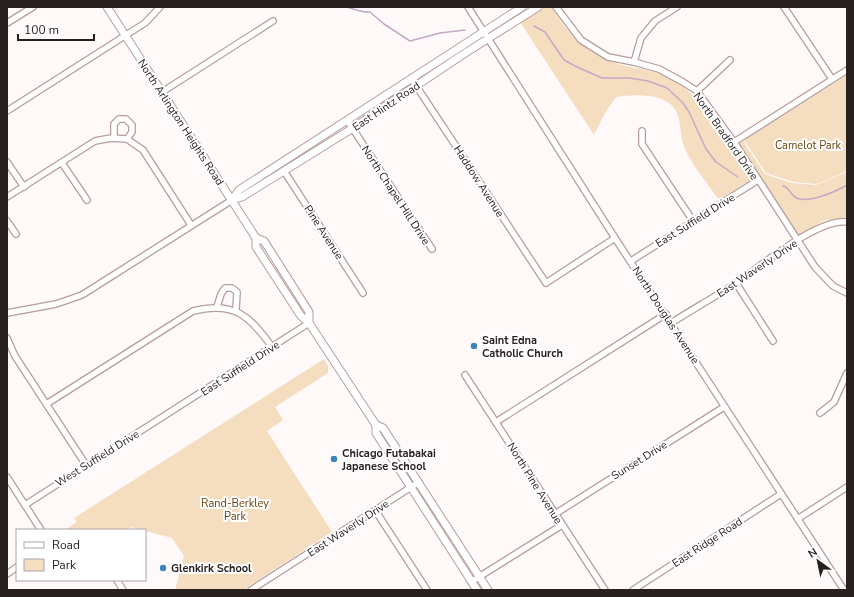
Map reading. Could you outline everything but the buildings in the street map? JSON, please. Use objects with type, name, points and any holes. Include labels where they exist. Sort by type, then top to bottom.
[{"type":"main road","name":"North Arlington Heights Road","points":[[106,7],[256,238],[256,247],[301,316],[309,323],[376,424],[384,428],[488,590]]},
{"type":"main road","name":"East Hintz Road","points":[[232,200],[238,190],[522,7]]},
{"type":"main road","name":"East Hintz Road","points":[[232,200],[242,197],[353,128],[488,38],[538,7]]},
{"type":"main road","name":"North Arlington Heights Road","points":[[376,424],[376,433],[477,590]]},
{"type":"street","points":[[7,23],[33,7]]},
{"type":"street","points":[[7,111],[145,23],[160,7]]},
{"type":"street","name":"North Douglas Avenue","points":[[468,7],[615,238],[666,314],[781,494],[799,518],[844,590]]},
{"type":"street","name":"North Bradford Drive","points":[[556,7],[581,40],[608,58],[634,62],[659,69],[697,91],[734,142],[796,241],[815,267],[833,286],[847,293]]},
{"type":"street","points":[[634,62],[641,38],[656,21],[678,7]]},
{"type":"street","points":[[784,7],[832,80]]},
{"type":"street","points":[[162,92],[273,21]]},
{"type":"street","points":[[697,91],[730,60]]},
{"type":"street","points":[[734,142],[847,70]]},
{"type":"street","name":"Haddow Avenue","points":[[411,78],[546,283],[615,238]]},
{"type":"street","points":[[114,138],[114,124],[119,119],[126,119],[132,125],[132,132],[127,140]]},
{"type":"street","name":"North Chapel Hill Drive","points":[[348,120],[432,249]]},
{"type":"street","points":[[642,131],[642,144],[693,222]]},
{"type":"street","points":[[7,197],[95,141],[114,138],[127,140],[143,150],[191,225]]},
{"type":"street","points":[[7,162],[24,187]]},
{"type":"street","points":[[62,163],[87,200]]},
{"type":"street","name":"Pine Avenue","points":[[284,171],[363,293]]},
{"type":"street","name":"East Suffield Drive","points":[[631,261],[758,180]]},
{"type":"street","name":"East Hintz Road","points":[[7,313],[56,304],[82,295],[232,200]]},
{"type":"street","points":[[7,220],[16,234]]},
{"type":"street","name":"East Waverly Drive","points":[[671,323],[736,283],[796,241],[821,227],[842,221],[847,222]]},
{"type":"street","points":[[736,283],[773,341]]},
{"type":"street","points":[[217,307],[220,294],[225,288],[232,288],[237,292],[236,310]]},
{"type":"street","points":[[48,403],[193,311],[211,307],[236,310],[257,327],[272,347]]},
{"type":"street","points":[[496,422],[666,314]]},
{"type":"street","name":"East Suffield Drive","points":[[171,412],[309,323]]},
{"type":"street","points":[[7,338],[15,356],[48,403],[86,465]]},
{"type":"street","points":[[820,413],[834,402],[847,373]]},
{"type":"street","name":"North Pine Avenue","points":[[465,375],[604,590]]},
{"type":"street","name":"Sunset Drive","points":[[555,514],[724,407]]},
{"type":"street","name":"West Suffield Drive","points":[[25,505],[171,412]]},
{"type":"street","points":[[7,478],[40,529]]},
{"type":"street","name":"East Waverly Drive","points":[[251,590],[419,482]]},
{"type":"street","points":[[799,518],[847,487]]},
{"type":"street","name":"East Ridge Road","points":[[634,590],[781,494]]},
{"type":"street","points":[[375,510],[426,590]]},
{"type":"street","points":[[472,582],[562,526]]},
{"type":"street","points":[[7,574],[16,568]]},
{"type":"green space","points":[[543,7],[551,7],[574,37],[591,52],[613,62],[659,73],[680,84],[705,108],[732,148],[743,141],[765,174],[792,183],[816,185],[847,172],[847,217],[825,220],[798,235],[768,188],[745,183],[719,200],[688,156],[682,140],[677,113],[673,106],[658,98],[641,95],[616,97],[605,113],[594,135],[520,22]]},
{"type":"green space","name":"Camelot Park","points":[[847,75],[847,171],[817,184],[794,182],[766,173],[744,140]]},
{"type":"green space","name":"Rand-Berkley Park","points":[[324,359],[328,366],[328,373],[275,407],[283,420],[267,431],[332,532],[243,590],[175,590],[184,556],[172,538],[146,531],[146,529],[131,527],[128,529],[66,529],[77,522],[74,518]]},
{"type":"waterway","points":[[347,7],[370,12],[384,24],[410,41],[440,33],[465,30]]},
{"type":"waterway","points":[[534,26],[545,32],[564,60],[577,67],[602,78],[629,78],[648,81],[667,88],[683,103],[689,112],[706,149],[716,162],[738,177]]},
{"type":"waterway","points":[[783,186],[787,188],[795,197],[806,199],[829,194],[847,185]]},
{"type":"place","name":"Saint Edna Catholic Church","points":[[474,346]]},
{"type":"place","name":"Chicago Futabakai Japanese School","points":[[334,459]]},
{"type":"place","name":"Glenkirk School","points":[[163,568]]}]
